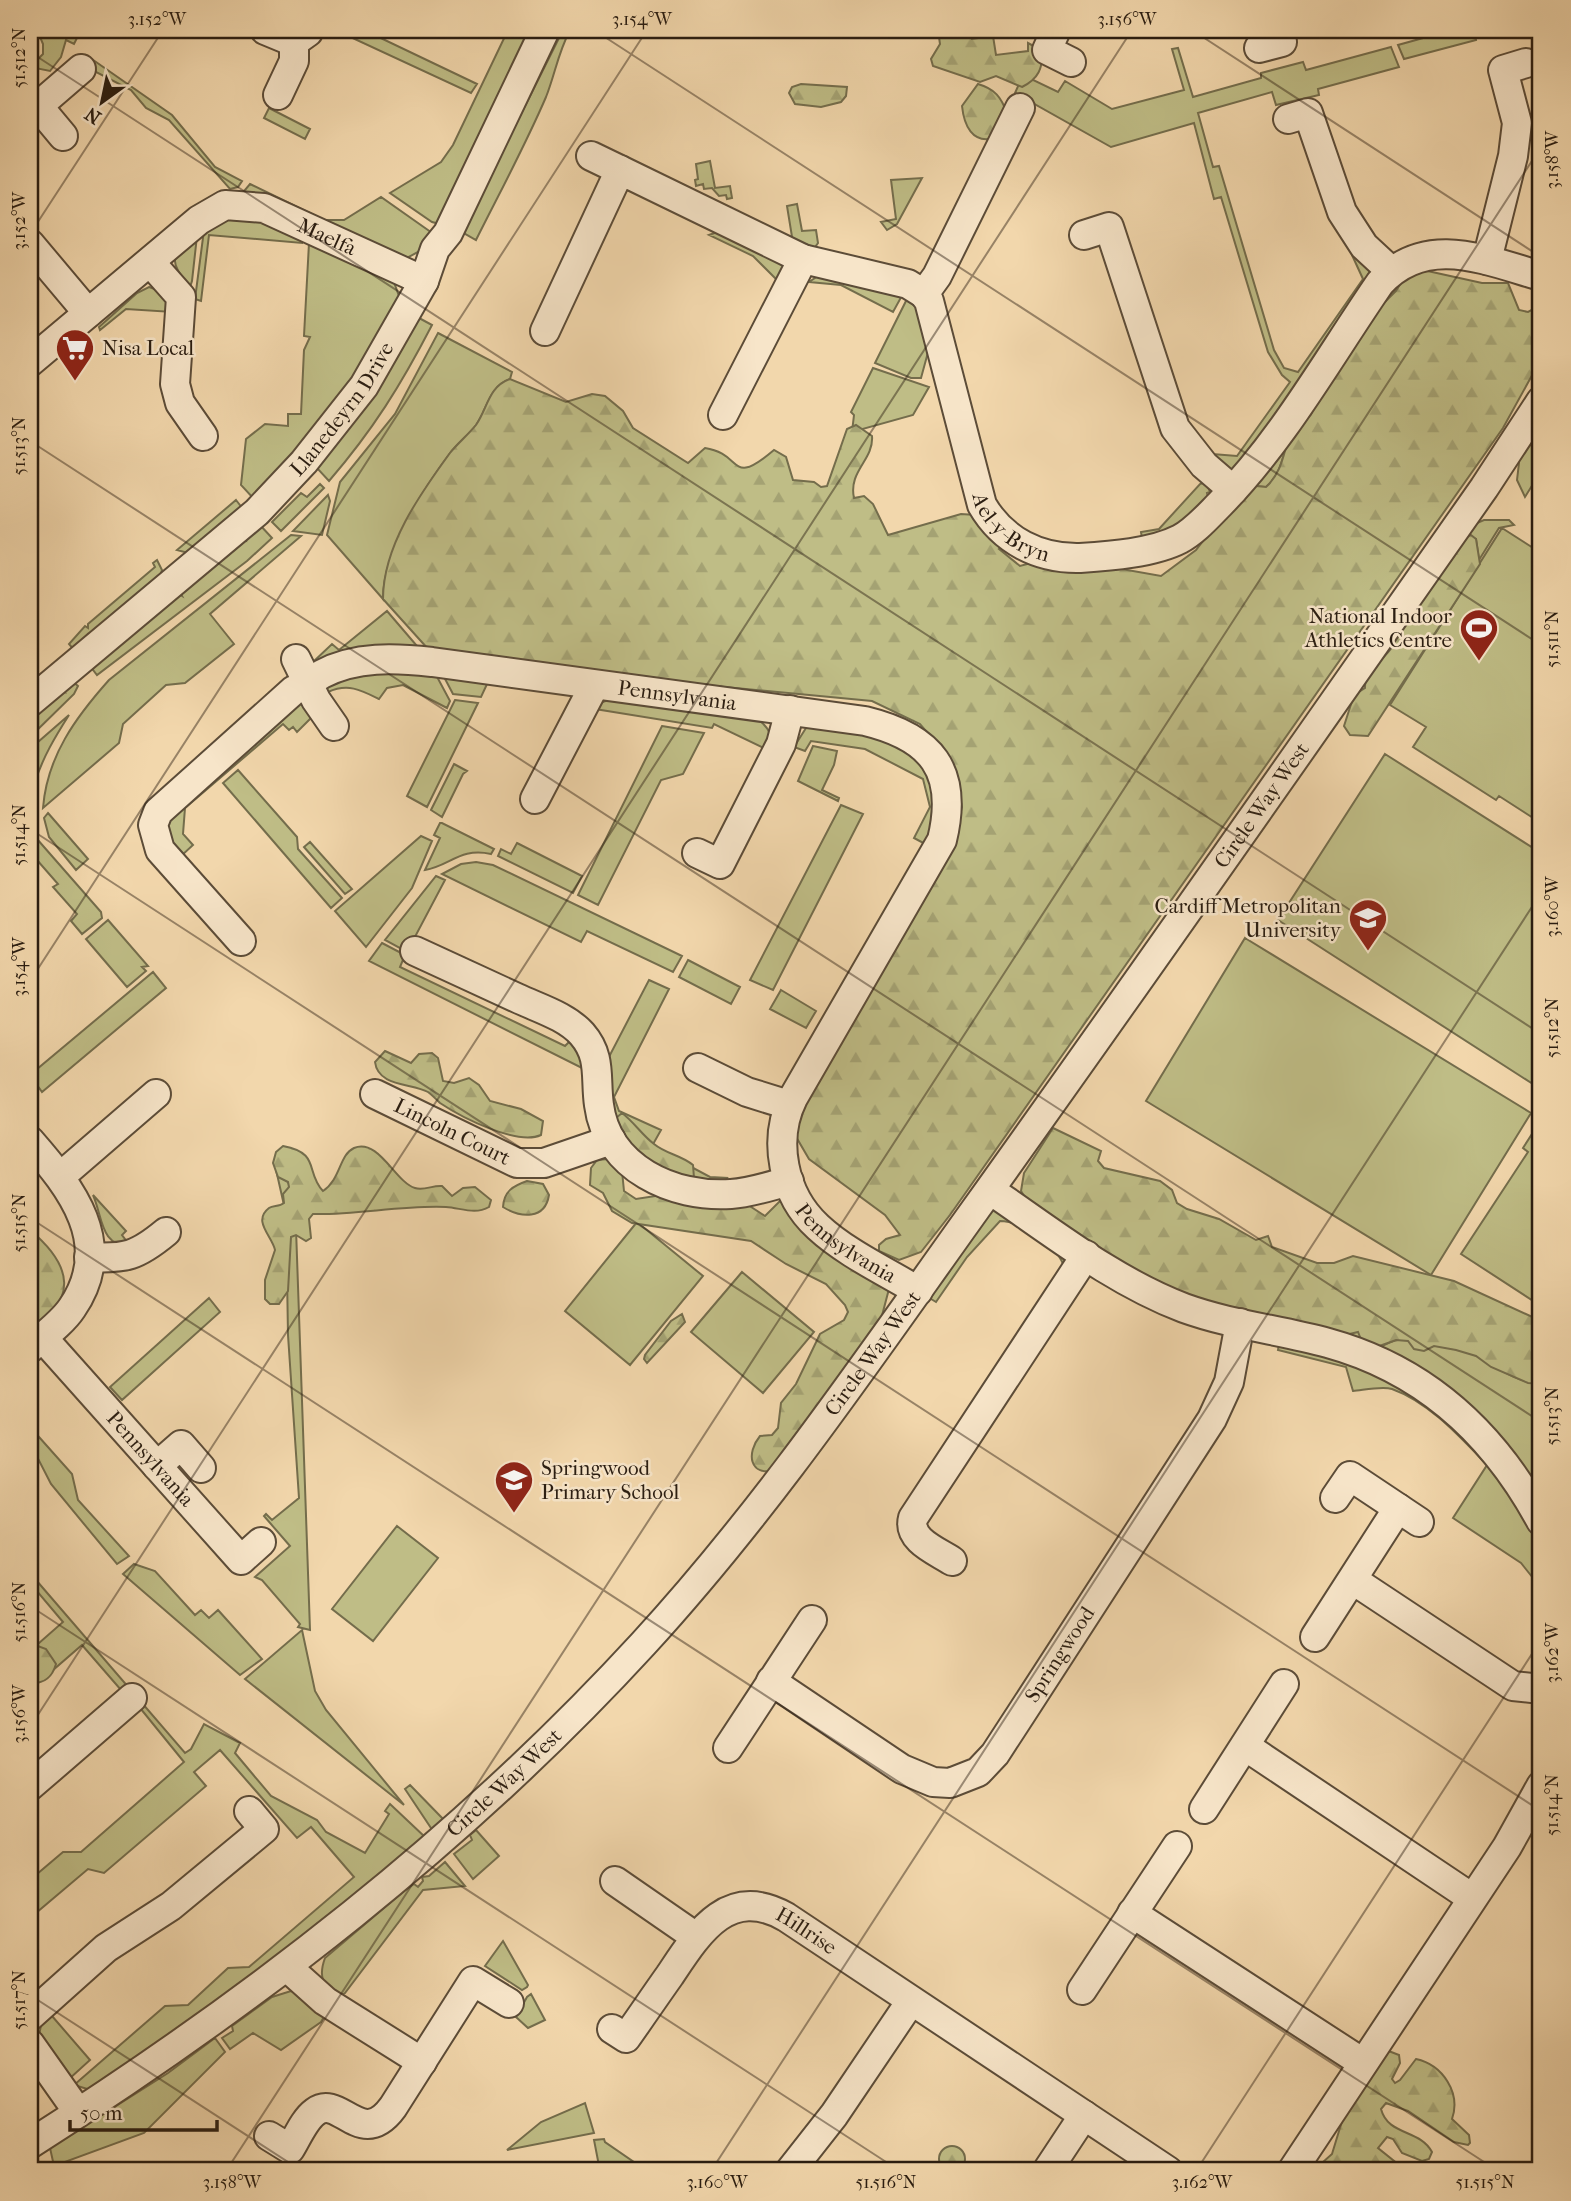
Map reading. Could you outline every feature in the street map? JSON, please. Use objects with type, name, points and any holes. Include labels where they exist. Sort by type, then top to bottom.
[{"type":"street","points":[[265,30],[302,36],[278,95]]},
{"type":"street","name":"Llanedeyrn Drive","points":[[30,702],[230,535],[276,493],[326,437],[359,394],[424,281],[435,249],[449,233],[545,30]]},
{"type":"street","points":[[1056,30],[1047,50],[1071,62]]},
{"type":"street","points":[[1487,260],[1510,169],[1517,124],[1503,69],[1526,63]]},
{"type":"street","points":[[63,136],[34,109],[81,69]]},
{"type":"street","points":[[591,156],[803,259],[908,284],[924,294],[937,276],[1020,108]]},
{"type":"street","points":[[1288,119],[1308,113],[1331,186],[1347,220],[1364,246],[1391,271],[1409,260],[1438,254],[1487,260],[1541,276]]},
{"type":"street","points":[[545,331],[620,170]]},
{"type":"street","name":"Maelfa","points":[[150,262],[199,220],[225,205],[264,208],[424,281]]},
{"type":"street","points":[[1084,235],[1110,227],[1175,428],[1204,465],[1233,490]]},
{"type":"street","points":[[30,244],[88,313]]},
{"type":"street","points":[[723,415],[803,259]]},
{"type":"street","points":[[30,362],[150,262],[181,297],[175,384],[180,403],[203,436]]},
{"type":"street","name":"Ael-y-Bryn","points":[[924,294],[929,301],[982,505],[996,525],[1012,540],[1047,555],[1068,558],[1162,546],[1189,533],[1233,490],[1269,446],[1391,271]]},
{"type":"street","name":"Circle Way West","points":[[30,2144],[210,2024],[287,1967],[471,1816],[639,1648],[700,1580],[785,1475],[1047,1113],[1484,488],[1541,401]]},
{"type":"street","name":"Pennsylvania","points":[[241,941],[160,849],[153,825],[158,812],[169,800],[294,690],[311,686],[319,675],[340,667],[387,658],[865,721],[911,736],[925,748],[943,776],[948,805],[936,855],[789,1105],[782,1155],[789,1181],[815,1225],[918,1291]]},
{"type":"street","points":[[296,659],[316,700],[334,726]]},
{"type":"street","points":[[535,799],[594,686]]},
{"type":"street","points":[[697,853],[720,864],[781,744],[790,710]]},
{"type":"street","name":"Pennsylvania","points":[[415,951],[556,1016],[576,1028],[589,1043],[597,1061],[599,1105],[611,1140],[633,1167],[660,1182],[674,1186],[729,1194],[789,1181]]},
{"type":"street","points":[[698,1068],[747,1092],[789,1105]]},
{"type":"street","points":[[61,1176],[156,1094]]},
{"type":"street","name":"Lincoln Court","points":[[375,1094],[517,1163],[544,1163],[611,1140]]},
{"type":"street","name":"Pennsylvania","points":[[30,1141],[61,1176],[78,1202],[86,1223],[89,1256],[82,1289],[74,1306],[36,1343],[157,1465],[241,1560],[261,1542]]},
{"type":"street","points":[[990,1190],[1086,1255],[1165,1300],[1370,1357],[1436,1396],[1461,1414],[1504,1459],[1541,1521]]},
{"type":"street","points":[[89,1256],[113,1258],[141,1253],[166,1233]]},
{"type":"street","points":[[952,1561],[915,1535],[911,1525],[913,1518],[1086,1255]]},
{"type":"street","name":"Springwood","points":[[771,1681],[918,1777],[950,1783],[978,1772],[1014,1724],[1212,1419],[1229,1382],[1240,1323]]},
{"type":"street","points":[[157,1465],[181,1446],[201,1468]]},
{"type":"street","points":[[1315,1637],[1353,1580],[1409,1515],[1350,1476],[1335,1498]]},
{"type":"street","points":[[1353,1580],[1513,1686],[1541,1689]]},
{"type":"street","points":[[729,1748],[812,1620]]},
{"type":"street","points":[[1204,1808],[1284,1684]]},
{"type":"street","points":[[30,1786],[132,1698]]},
{"type":"street","points":[[1245,1746],[1472,1898]]},
{"type":"street","points":[[1292,2171],[1527,1815],[1541,1786]]},
{"type":"street","points":[[30,2016],[107,1948],[172,1906],[264,1829],[249,1811]]},
{"type":"street","points":[[1082,1990],[1177,1846]]},
{"type":"street","points":[[615,1881],[696,1937]]},
{"type":"street","name":"Hillrise","points":[[612,2029],[626,2038],[696,1937],[711,1921],[736,1909],[750,1907],[776,1912],[1168,2171]]},
{"type":"street","points":[[1132,1913],[1363,2063]]},
{"type":"street","points":[[287,1967],[325,2001],[422,2062]]},
{"type":"street","points":[[269,2136],[289,2149],[309,2118],[323,2108],[331,2108],[363,2124],[380,2121],[393,2107],[473,1981],[509,2003]]},
{"type":"street","points":[[790,2171],[834,2115],[911,2001]]},
{"type":"street","points":[[30,2045],[78,2112]]},
{"type":"street","points":[[1047,2171],[1084,2116]]},
{"type":"green space","points":[[37,30],[81,30],[74,44],[66,40],[61,57],[50,71],[30,67],[43,54],[43,44]]},
{"type":"green space","points":[[348,30],[364,30],[477,84],[471,93],[346,35]]},
{"type":"green space","points":[[508,30],[527,30],[529,43],[440,224],[432,222],[390,193],[441,162],[453,145]]},
{"type":"green space","points":[[563,30],[570,30],[546,97],[476,240],[462,232]]},
{"type":"green space","points":[[938,30],[970,30],[972,39],[993,36],[996,55],[1028,51],[1028,43],[1041,50],[1041,68],[1036,77],[1022,87],[996,76],[980,82],[933,66],[931,59],[940,44]]},
{"type":"green space","points":[[1452,30],[1491,30],[1475,34],[1476,40],[1404,59],[1398,45]]},
{"type":"green space","points":[[1391,47],[1399,67],[1318,89],[1319,95],[1276,105],[1272,92],[1198,113],[1213,167],[1219,166],[1274,350],[1284,368],[1298,372],[1363,279],[1352,255],[1364,246],[1404,278],[1396,291],[1372,315],[1316,396],[1311,415],[1295,424],[1272,480],[1266,487],[1246,485],[1212,454],[1237,456],[1290,382],[1282,375],[1268,352],[1221,197],[1214,199],[1194,123],[1111,147],[1015,93],[1023,75],[1058,92],[1065,81],[1112,109],[1184,90],[1172,49],[1178,48],[1193,97],[1261,78],[1261,73],[1303,62],[1306,70]]},
{"type":"green space","points":[[86,55],[172,115],[215,167],[242,181],[238,187],[230,189],[169,120],[146,108],[131,90],[94,71],[83,58]]},
{"type":"green space","points":[[801,84],[847,87],[846,96],[841,102],[821,107],[795,104],[789,93],[792,87]]},
{"type":"green space","points":[[978,84],[997,94],[1007,113],[994,138],[975,136],[965,120],[962,106]]},
{"type":"green space","points":[[269,108],[310,129],[305,139],[264,118]]},
{"type":"green space","points":[[710,161],[715,188],[730,186],[732,198],[719,196],[712,188],[704,189],[703,184],[696,186],[696,164]]},
{"type":"green space","points":[[922,178],[897,224],[887,230],[881,222],[896,219],[891,180]]},
{"type":"green space","points":[[250,184],[324,220],[344,220],[381,197],[435,235],[429,246],[405,259],[239,197]]},
{"type":"green space","points":[[797,204],[802,231],[816,230],[818,243],[813,250],[793,243],[787,206]]},
{"type":"green space","points":[[243,213],[301,233],[302,243],[209,235],[201,301],[195,299],[204,230]]},
{"type":"green space","points":[[723,230],[787,263],[778,281],[753,256],[709,235]]},
{"type":"green space","points":[[197,236],[190,287],[178,271],[175,259],[181,249]]},
{"type":"green space","points":[[309,243],[392,277],[399,296],[398,307],[378,343],[317,430],[254,499],[241,485],[246,439],[265,424],[288,426],[288,414],[301,414],[304,350],[310,337],[304,336]]},
{"type":"green space","points":[[1423,270],[1482,283],[1508,283],[1519,310],[1528,312],[1541,305],[1541,359],[1503,428],[950,1215],[921,1252],[899,1260],[879,1251],[879,1245],[886,1239],[900,1235],[885,1215],[809,1159],[795,1135],[800,1113],[954,839],[962,807],[951,760],[920,724],[872,701],[505,666],[429,650],[383,599],[389,560],[405,521],[450,453],[476,425],[497,387],[510,379],[566,402],[592,394],[605,396],[623,411],[633,428],[688,463],[705,448],[726,456],[737,466],[750,467],[774,450],[786,457],[793,480],[814,482],[821,487],[827,486],[847,429],[856,425],[872,436],[872,444],[855,480],[854,498],[864,496],[873,504],[888,535],[961,514],[976,515],[1011,539],[999,549],[1020,566],[1031,563],[1053,571],[1065,568],[1116,568],[1161,576],[1196,550],[1246,485],[1266,487],[1272,480],[1280,466],[1294,424],[1311,415],[1316,396],[1372,315],[1396,291],[1404,278]]},
{"type":"green space","points":[[821,274],[904,292],[893,312],[841,285],[809,282]]},
{"type":"green space","points":[[149,287],[166,293],[172,312],[126,309],[100,330],[99,327],[137,293]]},
{"type":"green space","points":[[910,293],[933,334],[921,378],[911,378],[875,363]]},
{"type":"green space","points":[[419,318],[432,325],[420,347],[373,425],[329,481],[316,467],[395,361]]},
{"type":"green space","points":[[438,333],[512,372],[510,379],[497,387],[476,425],[450,453],[416,503],[390,561],[383,599],[327,535],[340,482],[395,414]]},
{"type":"green space","points":[[873,368],[929,387],[913,415],[852,432],[854,415],[851,412]]},
{"type":"green space","points":[[1529,444],[1541,452],[1541,471],[1525,497],[1517,480],[1519,463],[1516,461]]},
{"type":"green space","points":[[1206,482],[1210,492],[1207,493],[1208,498],[1180,532],[1142,538],[1141,532],[1159,529],[1200,484]]},
{"type":"green space","points":[[320,484],[324,488],[281,531],[272,522],[301,493],[307,497]]},
{"type":"green space","points":[[328,495],[330,501],[322,535],[293,531]]},
{"type":"green space","points":[[236,500],[243,509],[188,553],[177,550]]},
{"type":"green space","points":[[1484,520],[1509,520],[1514,525],[1499,528],[1479,560],[1476,539],[1466,536],[1477,523]]},
{"type":"green space","points":[[260,525],[272,538],[247,561],[97,675],[90,666],[177,593],[182,596],[180,592],[242,540],[246,541],[245,537]]},
{"type":"green space","name":"National Indoor Athletics Centre","points":[[1502,528],[1541,553],[1541,823],[1499,796],[1496,800],[1413,747],[1426,727],[1390,705]]},
{"type":"green space","points":[[291,535],[301,536],[210,614],[234,644],[185,683],[166,685],[123,724],[119,743],[43,808],[50,771],[65,738],[85,708],[109,680]]},
{"type":"green space","points":[[1471,535],[1476,539],[1480,564],[1368,736],[1350,735],[1344,726],[1354,695],[1365,688],[1370,671],[1393,645],[1396,624],[1458,539]]},
{"type":"green space","points":[[157,560],[162,570],[160,576],[91,637],[88,634],[85,637],[87,640],[74,650],[69,644],[85,626],[88,628],[88,624],[155,567],[153,563]]},
{"type":"green space","points":[[387,611],[423,653],[326,666],[312,663],[332,644],[339,650]]},
{"type":"green space","points":[[364,673],[435,673],[450,701],[447,708],[403,685],[387,688],[379,699],[354,689],[342,688],[328,692],[324,687]]},
{"type":"green space","points":[[443,675],[488,682],[481,697],[453,694]]},
{"type":"green space","points":[[72,681],[78,686],[74,694],[30,737],[30,717],[61,690],[65,692],[64,689]]},
{"type":"green space","points":[[611,699],[759,720],[770,734],[772,752],[714,724],[712,728],[595,709],[600,703]]},
{"type":"green space","points":[[455,700],[478,703],[427,807],[407,796]]},
{"type":"green space","points":[[299,702],[304,702],[312,717],[297,732],[293,727],[289,730],[283,724],[185,808],[183,834],[193,845],[180,857],[167,837],[168,819]]},
{"type":"green space","points":[[69,715],[38,773],[30,815],[30,749]]},
{"type":"green space","points":[[814,725],[846,729],[876,737],[904,750],[916,760],[932,779],[939,798],[927,845],[914,838],[930,807],[923,779],[865,749],[811,741],[805,751],[794,747],[806,728]]},
{"type":"green space","points":[[662,726],[704,733],[683,774],[661,780],[598,905],[578,895]]},
{"type":"green space","points":[[813,746],[837,751],[834,765],[822,790],[839,798],[838,801],[798,781]]},
{"type":"green space","points":[[1385,754],[1541,853],[1541,1079],[1536,1086],[1278,920]]},
{"type":"green space","points":[[454,764],[467,771],[442,817],[431,810]]},
{"type":"green space","points":[[238,770],[297,837],[298,849],[342,898],[331,908],[223,783]]},
{"type":"green space","points":[[841,805],[863,814],[773,990],[750,980]]},
{"type":"green space","points":[[48,813],[88,859],[76,870],[49,837],[44,818]]},
{"type":"green space","points":[[440,823],[494,849],[491,854],[471,853],[425,870],[440,838],[434,835]]},
{"type":"green space","points":[[30,831],[101,912],[102,918],[82,934],[71,921],[77,914],[53,887],[58,884],[30,852]]},
{"type":"green space","points":[[421,836],[432,841],[412,888],[366,947],[335,911]]},
{"type":"green space","points":[[310,842],[352,889],[345,894],[304,847]]},
{"type":"green space","points":[[517,843],[582,876],[573,893],[498,856],[501,849],[511,854]]},
{"type":"green space","points":[[476,862],[493,865],[682,956],[673,972],[587,931],[581,942],[442,874],[461,864]]},
{"type":"green space","points":[[436,876],[445,880],[407,952],[385,940]]},
{"type":"green space","points":[[108,920],[148,966],[142,967],[146,971],[127,987],[86,939]]},
{"type":"green space","points":[[1245,938],[1531,1113],[1431,1275],[1146,1101]]},
{"type":"green space","points":[[382,943],[405,955],[400,967],[565,1046],[574,1037],[584,1069],[369,961]]},
{"type":"green space","points":[[688,960],[740,987],[731,1004],[679,977]]},
{"type":"green space","points":[[153,972],[166,988],[42,1092],[30,1075]]},
{"type":"green space","points":[[649,980],[669,989],[614,1097],[619,1111],[661,1130],[652,1146],[710,1177],[727,1178],[718,1194],[633,1167],[599,1076]]},
{"type":"green space","points":[[781,990],[816,1011],[806,1028],[770,1009]]},
{"type":"green space","points":[[385,1051],[411,1063],[419,1054],[432,1053],[438,1058],[443,1081],[454,1083],[469,1078],[479,1085],[490,1101],[521,1109],[543,1121],[541,1135],[518,1137],[489,1128],[449,1109],[428,1092],[389,1080],[377,1070],[375,1062]]},
{"type":"green space","points":[[622,1113],[654,1144],[693,1165],[694,1178],[690,1182],[626,1153],[616,1118]]},
{"type":"green space","points":[[1541,1120],[1541,1306],[1461,1254],[1528,1152],[1523,1148]]},
{"type":"green space","points":[[1053,1128],[1101,1151],[1098,1161],[1104,1168],[1160,1181],[1172,1190],[1177,1203],[1187,1209],[1219,1219],[1256,1240],[1268,1236],[1272,1247],[1317,1263],[1334,1263],[1353,1256],[1454,1281],[1541,1321],[1541,1384],[1528,1383],[1491,1367],[1476,1356],[1456,1350],[1434,1346],[1424,1351],[1414,1349],[1408,1341],[1396,1340],[1371,1349],[1362,1342],[1358,1332],[1337,1337],[1172,1295],[1116,1264],[1028,1202],[1021,1191],[1024,1173]]},
{"type":"green space","points":[[283,1146],[295,1149],[308,1158],[314,1177],[323,1191],[333,1180],[349,1151],[363,1147],[379,1155],[415,1188],[442,1186],[452,1196],[463,1188],[475,1187],[491,1200],[489,1207],[478,1211],[429,1207],[313,1214],[309,1219],[311,1238],[306,1241],[296,1235],[291,1237],[288,1291],[279,1304],[270,1304],[265,1299],[265,1280],[275,1250],[264,1229],[262,1218],[269,1208],[284,1203],[283,1194],[289,1187],[288,1182],[278,1177],[273,1163],[276,1152]]},
{"type":"green space","points":[[608,1159],[622,1171],[624,1191],[636,1199],[662,1195],[745,1203],[765,1216],[787,1194],[890,1285],[879,1327],[776,1470],[760,1470],[755,1467],[753,1449],[760,1436],[772,1435],[778,1428],[781,1403],[796,1384],[820,1334],[844,1320],[848,1312],[845,1305],[826,1284],[786,1264],[751,1241],[632,1223],[612,1211],[603,1193],[590,1185],[591,1168],[597,1160]]},
{"type":"green space","points":[[277,1174],[288,1182],[295,1200],[310,1630],[298,1627],[300,1624],[262,1580],[255,1577],[290,1546],[264,1516],[266,1514],[272,1520],[299,1498],[288,1335],[286,1214]]},
{"type":"green space","points":[[527,1181],[543,1184],[549,1195],[543,1209],[524,1215],[503,1207],[510,1190]]},
{"type":"green space","points":[[990,1190],[1086,1255],[1063,1264],[1053,1249],[1036,1235],[1017,1225],[1000,1221],[967,1257],[936,1302],[918,1291]]},
{"type":"green space","points":[[93,1195],[126,1231],[122,1235],[131,1247],[113,1242],[108,1236]]},
{"type":"green space","points":[[637,1222],[703,1276],[630,1365],[565,1311]]},
{"type":"green space","points":[[30,1230],[55,1256],[62,1269],[64,1282],[56,1308],[30,1335]]},
{"type":"green space","points":[[742,1272],[814,1332],[763,1393],[691,1332]]},
{"type":"green space","points":[[209,1298],[220,1312],[122,1400],[110,1387]]},
{"type":"green space","points":[[682,1314],[685,1322],[647,1363],[645,1355],[671,1321]]},
{"type":"green space","points":[[1281,1331],[1358,1332],[1382,1346],[1397,1340],[1437,1345],[1470,1353],[1515,1377],[1541,1384],[1541,1588],[1521,1563],[1453,1518],[1487,1465],[1455,1433],[1406,1395],[1388,1388],[1353,1391],[1346,1367],[1278,1350]]},
{"type":"green space","points":[[39,1437],[72,1474],[78,1500],[129,1556],[117,1564],[51,1484],[31,1445]]},
{"type":"green space","points":[[397,1526],[438,1558],[373,1641],[332,1609]]},
{"type":"green space","points":[[134,1564],[155,1571],[195,1615],[201,1610],[209,1618],[218,1610],[262,1659],[240,1675],[123,1574]]},
{"type":"green space","points":[[30,1573],[185,1753],[191,1749],[204,1724],[240,1743],[235,1753],[271,1796],[317,1820],[326,1832],[365,1853],[389,1814],[385,1811],[390,1804],[426,1838],[215,2011],[94,2091],[74,2085],[165,2006],[188,2005],[228,1968],[249,1967],[354,1877],[311,1827],[297,1838],[220,1750],[194,1772],[206,1786],[104,1873],[88,1869],[30,1918],[30,1880],[63,1852],[81,1852],[184,1762],[132,1698],[121,1690],[82,1645],[30,1690],[30,1651],[63,1622],[30,1583]]},
{"type":"green space","points":[[302,1630],[315,1691],[326,1710],[404,1805],[245,1679]]},
{"type":"green space","points":[[35,1645],[46,1649],[56,1664],[47,1679],[30,1683],[30,1647]]},
{"type":"green space","points":[[410,1785],[445,1821],[433,1831],[405,1789]]},
{"type":"green space","points":[[476,1830],[499,1856],[473,1879],[454,1854],[472,1840],[470,1835]]},
{"type":"green space","points":[[445,1862],[465,1886],[423,1890],[345,1993],[336,1998],[323,1980],[325,1958],[404,1891],[414,1884],[418,1887],[423,1881],[422,1877],[429,1876]]},
{"type":"green space","points":[[503,1941],[528,1985],[522,1990],[485,1966]]},
{"type":"green space","points":[[291,1991],[303,1994],[328,2010],[321,2022],[281,2050],[253,2033],[230,2049],[222,2038],[233,2031],[232,2026],[272,1997]]},
{"type":"green space","points":[[531,1994],[545,2020],[528,2028],[516,2017]]},
{"type":"green space","points":[[52,2016],[90,2060],[68,2080],[39,2036],[41,2025]]},
{"type":"green space","points":[[215,2038],[225,2052],[144,2133],[54,2166],[50,2148],[168,2073]]},
{"type":"green space","points":[[1386,2050],[1399,2055],[1400,2063],[1392,2079],[1395,2083],[1416,2059],[1426,2062],[1442,2074],[1452,2090],[1452,2119],[1469,2135],[1470,2143],[1468,2145],[1454,2142],[1408,2111],[1386,2103],[1381,2109],[1390,2124],[1420,2139],[1432,2152],[1429,2159],[1422,2161],[1402,2153],[1393,2139],[1387,2137],[1378,2148],[1398,2164],[1419,2171],[1313,2171],[1332,2154],[1343,2118]]},
{"type":"green space","points":[[585,2103],[594,2133],[507,2150],[541,2122]]},
{"type":"green space","points":[[604,2139],[647,2171],[600,2171],[594,2140]]},
{"type":"green space","points":[[952,2146],[961,2150],[965,2159],[961,2168],[952,2172],[943,2168],[939,2159],[943,2150]]},
{"type":"place","name":"Nisa Local","points":[[75,382]]},
{"type":"place","name":"National Indoor Athletics Centre","points":[[1479,662]]},
{"type":"place","name":"Cardiff Metropolitan University","points":[[1368,952]]},
{"type":"place","name":"Springwood Primary School","points":[[514,1514]]}]
